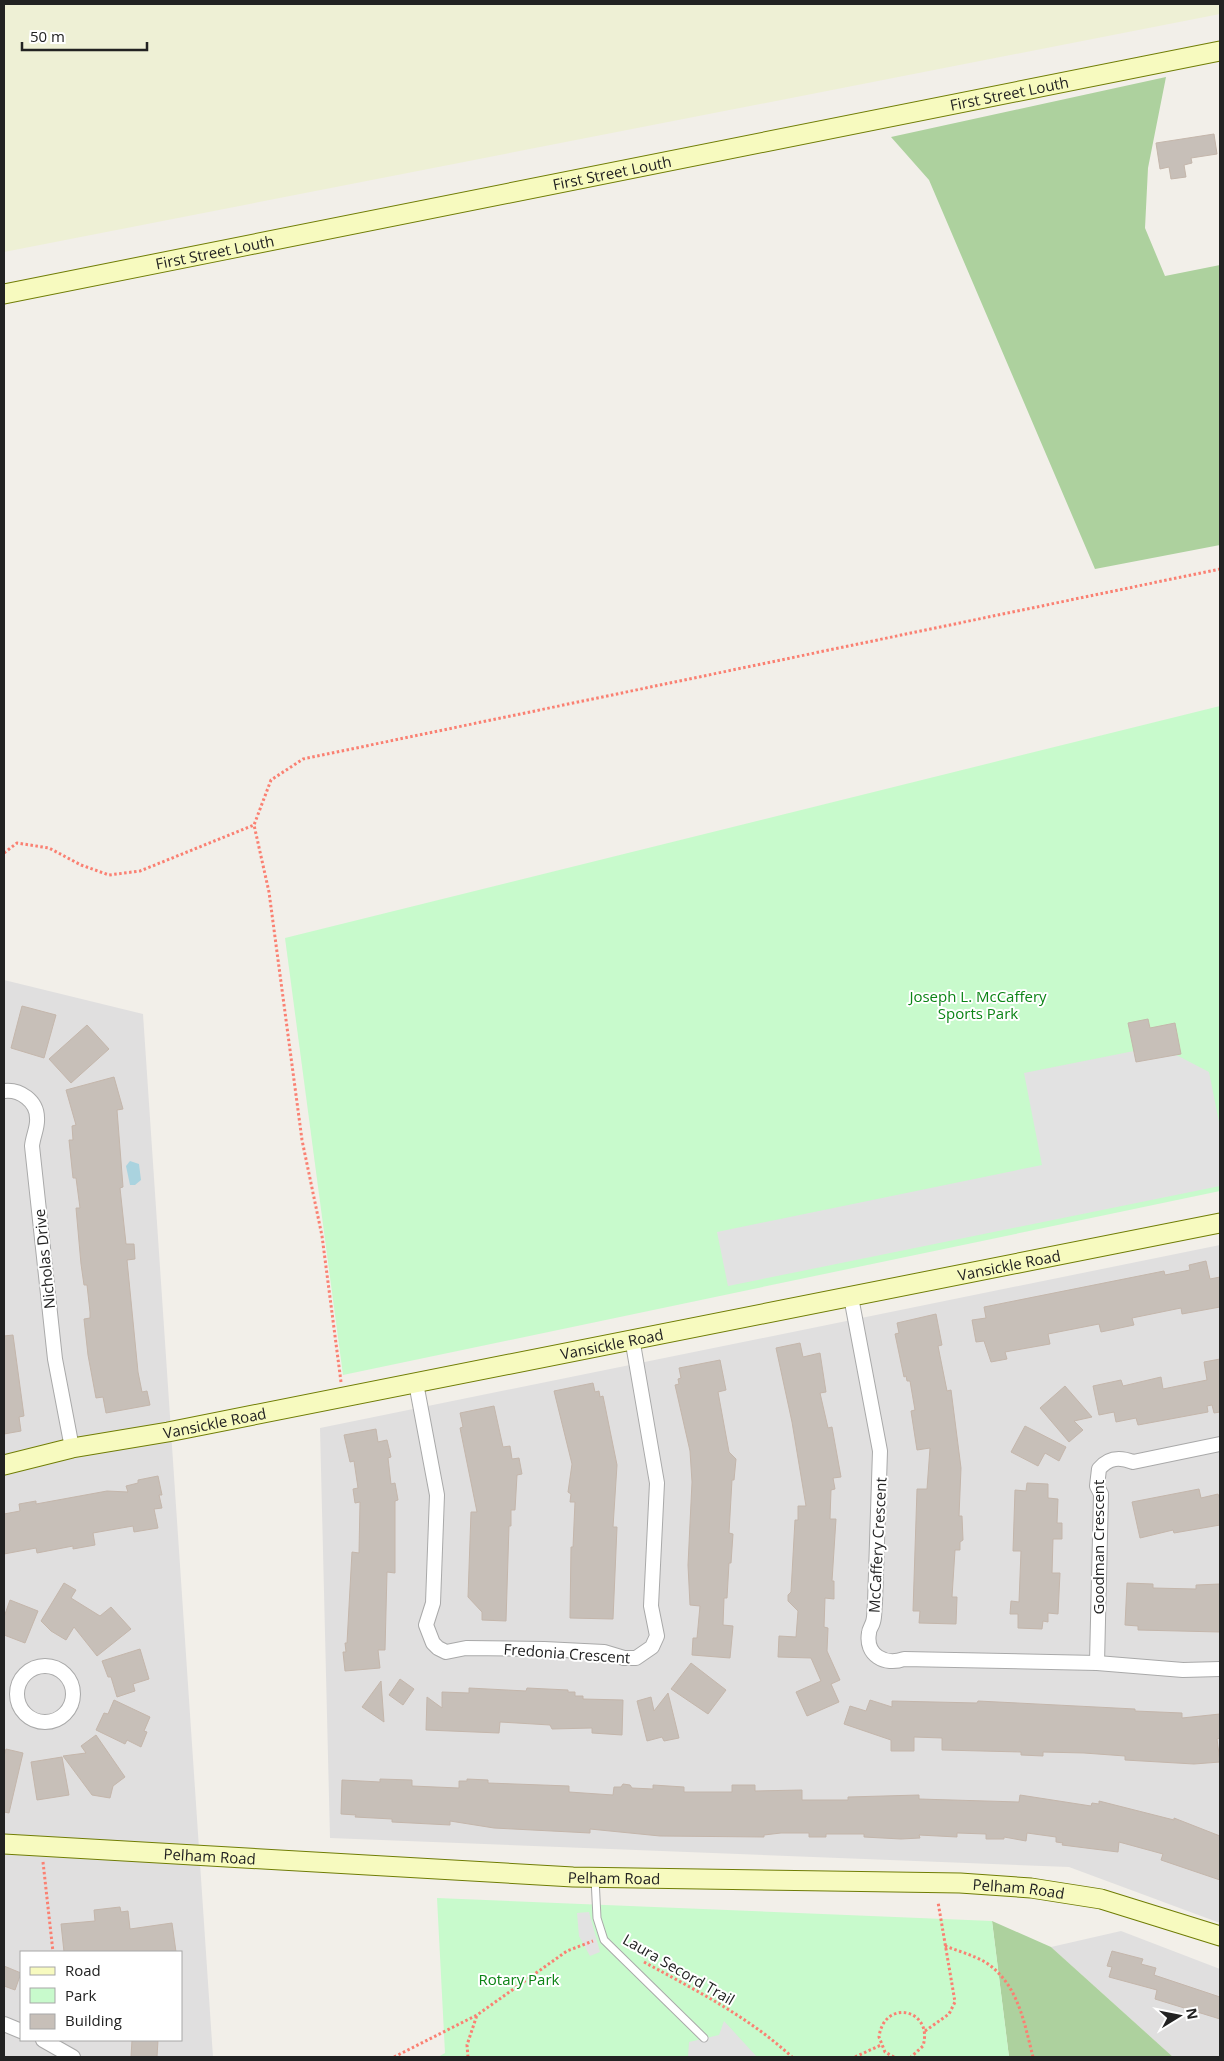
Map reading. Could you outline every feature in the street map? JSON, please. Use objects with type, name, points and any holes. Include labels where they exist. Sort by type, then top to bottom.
[{"type":"street","name":"First Street Louth","points":[[4,294],[1220,51]]},
{"type":"street","name":"Nicholas Drive","points":[[4,1091],[12,1090],[23,1094],[32,1103],[37,1115],[32,1146],[55,1358],[72,1448]]},
{"type":"street","name":"Vansickle Road","points":[[4,1465],[72,1448],[168,1432],[343,1398],[632,1338],[851,1297],[1220,1223]]},
{"type":"street","name":"McCaffery Crescent","points":[[851,1297],[880,1451],[875,1603],[873,1623],[868,1634],[873,1651],[879,1658],[890,1663],[904,1658],[1097,1664],[1138,1668],[1220,1669]]},
{"type":"street","name":"Fredonia Crescent","points":[[416,1383],[437,1495],[433,1603],[426,1625],[433,1643],[446,1652],[466,1648],[544,1649],[604,1652],[624,1658],[636,1658],[652,1647],[657,1636],[651,1606],[657,1483],[632,1338]]},
{"type":"street","name":"Goodman Crescent","points":[[1097,1664],[1101,1494],[1097,1486],[1099,1469],[1107,1461],[1115,1459],[1122,1458],[1134,1462],[1220,1444]]},
{"type":"street","points":[[44,1666],[60,1671],[67,1677],[72,1693],[67,1710],[61,1716],[45,1721],[28,1716],[10,1694],[28,1671],[44,1666]]},
{"type":"street","name":"Pelham Road","points":[[4,1844],[594,1877],[960,1883],[1031,1888],[1101,1900],[1220,1936]]},
{"type":"street","points":[[4,2024],[20,2031]]},
{"type":"street","points":[[45,2041],[73,2057]]},
{"type":"lane","points":[[594,1877],[597,1918],[604,1940],[704,2038]]},
{"type":"path","points":[[343,1398],[322,1236],[302,1140],[269,892],[254,824],[271,780],[303,759],[1220,569]]},
{"type":"path","points":[[4,853],[17,843],[49,848],[81,865],[110,875],[140,871],[254,824]]},
{"type":"path","points":[[41,1847],[53,1951]]},
{"type":"path","points":[[925,2031],[948,2014],[954,2004],[938,1902]]},
{"type":"path","name":"Laura Secord Trail","points":[[394,2057],[477,2015],[567,1951],[587,1942],[604,1940]]},
{"type":"path","points":[[945,1946],[985,1962],[1011,1988],[1020,2008],[1032,2057]]},
{"type":"path","name":"Laura Secord Trail","points":[[638,1958],[733,2013],[777,2043],[792,2057]]},
{"type":"path","points":[[894,2057],[885,2052],[881,2046],[879,2037],[883,2022],[889,2016],[899,2012],[907,2012],[918,2019],[925,2031],[923,2046],[911,2057]]},
{"type":"path","points":[[468,2057],[467,2045],[477,2015]]},
{"type":"path","points":[[855,2057],[881,2046]]},
{"type":"shaded area","points":[[4,980],[143,1014],[213,2057],[4,2057]]},
{"type":"shaded area","points":[[1159,1046],[1209,1072],[1220,1127],[1220,1186],[728,1286],[717,1232],[1042,1165],[1024,1073]]},
{"type":"shaded area","points":[[1220,1245],[1220,1923],[1069,1867],[330,1838],[320,1428]]},
{"type":"shaded area","points":[[589,1912],[600,1952],[590,1956],[579,1936],[577,1913]]},
{"type":"shaded area","points":[[1121,1931],[1220,1969],[1220,2057],[1173,2057],[1051,1947]]},
{"type":"shaded area","points":[[724,2021],[757,2057],[688,2057],[689,2042],[719,2035]]},
{"type":"green space","points":[[4,4],[1220,4],[1220,14],[4,252]]},
{"type":"green space","points":[[1166,77],[1148,168],[1145,228],[1165,276],[1220,265],[1220,545],[1095,569],[929,180],[891,137]]},
{"type":"green space","name":"Joseph L. McCaffery Sports Park","points":[[1220,706],[1220,1191],[343,1375],[285,938]]},
{"type":"green space","name":"Rotary Park","points":[[437,1898],[992,1921],[1009,2057],[438,2057],[445,2053]]},
{"type":"green space","points":[[992,1921],[1051,1947],[1173,2057],[1009,2057]]},
{"type":"water","points":[[130,1161],[139,1164],[141,1180],[135,1185],[130,1185],[126,1166]]},
{"type":"building","points":[[1214,134],[1217,154],[1191,158],[1192,163],[1184,165],[1186,177],[1171,179],[1169,167],[1160,169],[1156,143]]},
{"type":"building","points":[[22,1006],[56,1015],[44,1058],[11,1048]]},
{"type":"building","points":[[1148,1019],[1150,1028],[1175,1023],[1181,1054],[1136,1062],[1128,1023]]},
{"type":"building","points":[[87,1025],[109,1049],[71,1083],[49,1059]]},
{"type":"building","points":[[114,1077],[123,1109],[117,1110],[123,1187],[120,1188],[126,1244],[134,1244],[135,1259],[127,1260],[138,1372],[142,1392],[147,1391],[150,1405],[106,1413],[103,1397],[96,1398],[88,1355],[84,1319],[90,1318],[90,1312],[87,1285],[84,1285],[81,1264],[76,1208],[80,1208],[76,1178],[73,1178],[69,1140],[73,1140],[72,1126],[76,1125],[66,1090]]},
{"type":"building","points":[[1206,1261],[1210,1279],[1220,1277],[1220,1307],[1182,1314],[1181,1308],[1132,1318],[1134,1325],[1101,1332],[1099,1324],[1048,1334],[1050,1344],[1005,1352],[1007,1359],[991,1362],[984,1341],[976,1342],[972,1320],[986,1318],[984,1307],[1164,1271],[1165,1275],[1190,1270],[1189,1265]]},
{"type":"building","points":[[936,1314],[942,1345],[938,1346],[947,1391],[951,1390],[961,1468],[959,1516],[962,1516],[963,1540],[960,1542],[960,1550],[955,1550],[952,1597],[957,1597],[956,1624],[919,1623],[920,1611],[913,1611],[917,1489],[927,1489],[930,1448],[917,1450],[911,1411],[915,1410],[910,1381],[907,1381],[906,1376],[904,1377],[895,1334],[899,1333],[897,1323]]},
{"type":"building","points":[[13,1335],[24,1416],[19,1417],[21,1431],[4,1434],[4,1336]]},
{"type":"building","points":[[800,1343],[803,1357],[820,1353],[826,1392],[820,1393],[828,1428],[832,1427],[841,1477],[833,1478],[835,1489],[831,1490],[830,1519],[836,1519],[832,1581],[834,1581],[834,1599],[825,1598],[824,1627],[828,1628],[827,1651],[840,1680],[831,1684],[839,1702],[807,1716],[796,1692],[821,1681],[811,1658],[778,1657],[779,1636],[796,1637],[798,1611],[788,1601],[788,1595],[791,1592],[795,1520],[798,1520],[798,1506],[806,1506],[792,1422],[776,1348]]},
{"type":"building","points":[[1220,1359],[1220,1412],[1214,1413],[1212,1405],[1207,1406],[1208,1412],[1138,1425],[1136,1418],[1116,1422],[1114,1412],[1099,1415],[1093,1386],[1121,1380],[1123,1386],[1161,1377],[1163,1389],[1207,1380],[1204,1362]]},
{"type":"building","points":[[720,1360],[726,1390],[718,1392],[729,1452],[736,1459],[734,1480],[732,1480],[729,1533],[733,1534],[731,1563],[729,1563],[727,1598],[724,1598],[723,1625],[733,1626],[730,1658],[692,1655],[693,1638],[697,1638],[700,1606],[690,1605],[688,1565],[692,1482],[690,1451],[675,1385],[679,1384],[678,1379],[681,1378],[679,1368]]},
{"type":"building","points":[[593,1383],[595,1392],[599,1391],[600,1397],[603,1396],[617,1465],[613,1527],[617,1527],[613,1619],[570,1618],[571,1547],[573,1547],[575,1502],[570,1502],[571,1494],[568,1492],[572,1464],[554,1391]]},
{"type":"building","points":[[1065,1386],[1092,1417],[1074,1421],[1083,1430],[1069,1442],[1040,1408]]},
{"type":"building","points":[[494,1406],[503,1447],[510,1446],[512,1459],[519,1458],[522,1474],[517,1475],[515,1510],[511,1510],[511,1526],[509,1526],[506,1621],[482,1620],[482,1612],[468,1597],[471,1512],[477,1512],[460,1428],[463,1427],[460,1413]]},
{"type":"building","points":[[1025,1426],[1066,1447],[1059,1461],[1045,1453],[1038,1466],[1011,1452]]},
{"type":"building","points":[[376,1429],[378,1442],[387,1440],[391,1457],[388,1458],[391,1484],[395,1483],[398,1500],[395,1501],[395,1573],[387,1572],[385,1650],[378,1650],[380,1668],[345,1671],[343,1652],[346,1652],[345,1643],[347,1643],[352,1552],[359,1553],[360,1502],[355,1503],[353,1489],[358,1488],[354,1461],[350,1462],[344,1435]]},
{"type":"building","points":[[158,1476],[162,1495],[159,1495],[162,1508],[154,1509],[158,1528],[134,1532],[133,1526],[93,1533],[95,1545],[73,1549],[73,1546],[37,1553],[36,1548],[4,1554],[4,1514],[20,1511],[19,1504],[36,1501],[36,1504],[107,1491],[128,1492],[126,1486],[138,1483],[138,1480]]},
{"type":"building","points":[[1027,1483],[1048,1484],[1048,1498],[1058,1499],[1057,1523],[1062,1523],[1062,1539],[1053,1539],[1052,1573],[1060,1573],[1058,1614],[1048,1613],[1048,1622],[1043,1621],[1042,1629],[1018,1628],[1018,1614],[1010,1614],[1011,1601],[1019,1602],[1021,1551],[1013,1551],[1015,1490],[1026,1491]]},
{"type":"building","points":[[1199,1489],[1201,1498],[1218,1494],[1220,1500],[1220,1525],[1174,1533],[1173,1530],[1140,1538],[1132,1502]]},
{"type":"building","points":[[64,1583],[76,1590],[71,1598],[100,1616],[111,1607],[131,1629],[97,1656],[74,1627],[66,1640],[51,1631],[41,1621]]},
{"type":"building","points":[[1127,1583],[1153,1584],[1153,1588],[1196,1589],[1196,1585],[1220,1584],[1220,1632],[1138,1630],[1138,1626],[1125,1625]]},
{"type":"building","points":[[10,1600],[38,1611],[25,1643],[4,1635],[4,1617]]},
{"type":"building","points":[[140,1649],[149,1679],[133,1684],[135,1691],[117,1697],[111,1677],[108,1677],[102,1661]]},
{"type":"building","points":[[691,1663],[726,1690],[708,1714],[671,1689]]},
{"type":"building","points":[[400,1679],[414,1689],[403,1705],[389,1695]]},
{"type":"building","points":[[381,1681],[384,1722],[362,1707]]},
{"type":"building","points":[[469,1688],[526,1691],[527,1688],[568,1690],[568,1692],[575,1692],[575,1696],[583,1696],[583,1699],[623,1700],[622,1735],[592,1733],[592,1728],[552,1729],[550,1725],[500,1722],[499,1733],[426,1730],[427,1697],[442,1708],[442,1692],[469,1693]]},
{"type":"building","points":[[668,1693],[679,1738],[664,1741],[662,1737],[647,1741],[637,1701],[651,1697],[654,1711]]},
{"type":"building","points":[[114,1700],[150,1717],[144,1731],[147,1732],[141,1747],[127,1740],[125,1744],[96,1730],[104,1713],[108,1714]]},
{"type":"building","points":[[870,1700],[892,1707],[892,1701],[977,1703],[978,1701],[1135,1709],[1135,1711],[1182,1713],[1182,1718],[1220,1714],[1220,1738],[1217,1739],[1220,1762],[1194,1764],[1125,1760],[1125,1756],[1084,1753],[1043,1752],[1043,1756],[1021,1755],[1021,1752],[942,1750],[942,1738],[914,1737],[914,1751],[891,1751],[891,1740],[844,1724],[850,1706],[866,1711]]},
{"type":"building","points":[[96,1735],[125,1777],[113,1786],[110,1798],[92,1795],[63,1756],[86,1753],[81,1746]]},
{"type":"building","points":[[6,1749],[23,1753],[9,1813],[4,1812],[4,1756]]},
{"type":"building","points":[[62,1757],[69,1795],[37,1800],[31,1762]]},
{"type":"building","points":[[380,1779],[412,1780],[412,1786],[459,1788],[459,1781],[467,1781],[467,1779],[488,1780],[488,1783],[569,1786],[569,1792],[613,1795],[614,1787],[621,1787],[623,1784],[630,1785],[632,1788],[653,1789],[653,1785],[684,1787],[684,1792],[732,1792],[732,1785],[755,1785],[755,1791],[802,1790],[802,1800],[848,1800],[848,1797],[919,1795],[919,1799],[1019,1802],[1020,1795],[1091,1806],[1092,1803],[1099,1804],[1099,1801],[1174,1820],[1174,1818],[1220,1836],[1220,1880],[1161,1860],[1163,1854],[1119,1842],[1118,1852],[1062,1845],[1063,1843],[1056,1842],[1056,1837],[1027,1833],[1026,1841],[1004,1837],[1004,1839],[986,1839],[986,1834],[957,1833],[957,1837],[919,1835],[920,1838],[901,1839],[864,1837],[864,1834],[826,1834],[826,1837],[809,1837],[809,1833],[781,1833],[764,1835],[764,1837],[660,1836],[590,1829],[590,1833],[494,1828],[450,1821],[450,1825],[392,1822],[392,1819],[355,1817],[356,1815],[341,1814],[342,1780],[380,1782]]},
{"type":"building","points":[[120,1907],[121,1912],[128,1911],[130,1929],[172,1923],[176,1951],[64,1951],[61,1924],[95,1921],[94,1910]]},
{"type":"building","points":[[1112,1951],[1143,1959],[1141,1964],[1156,1968],[1154,1975],[1220,1997],[1220,2019],[1155,1999],[1157,1990],[1109,1977],[1112,1967],[1107,1966]]},
{"type":"building","points":[[4,1966],[20,1973],[15,1990],[4,1986]]},
{"type":"building","points":[[132,2041],[158,2041],[157,2057],[131,2057]]}]
